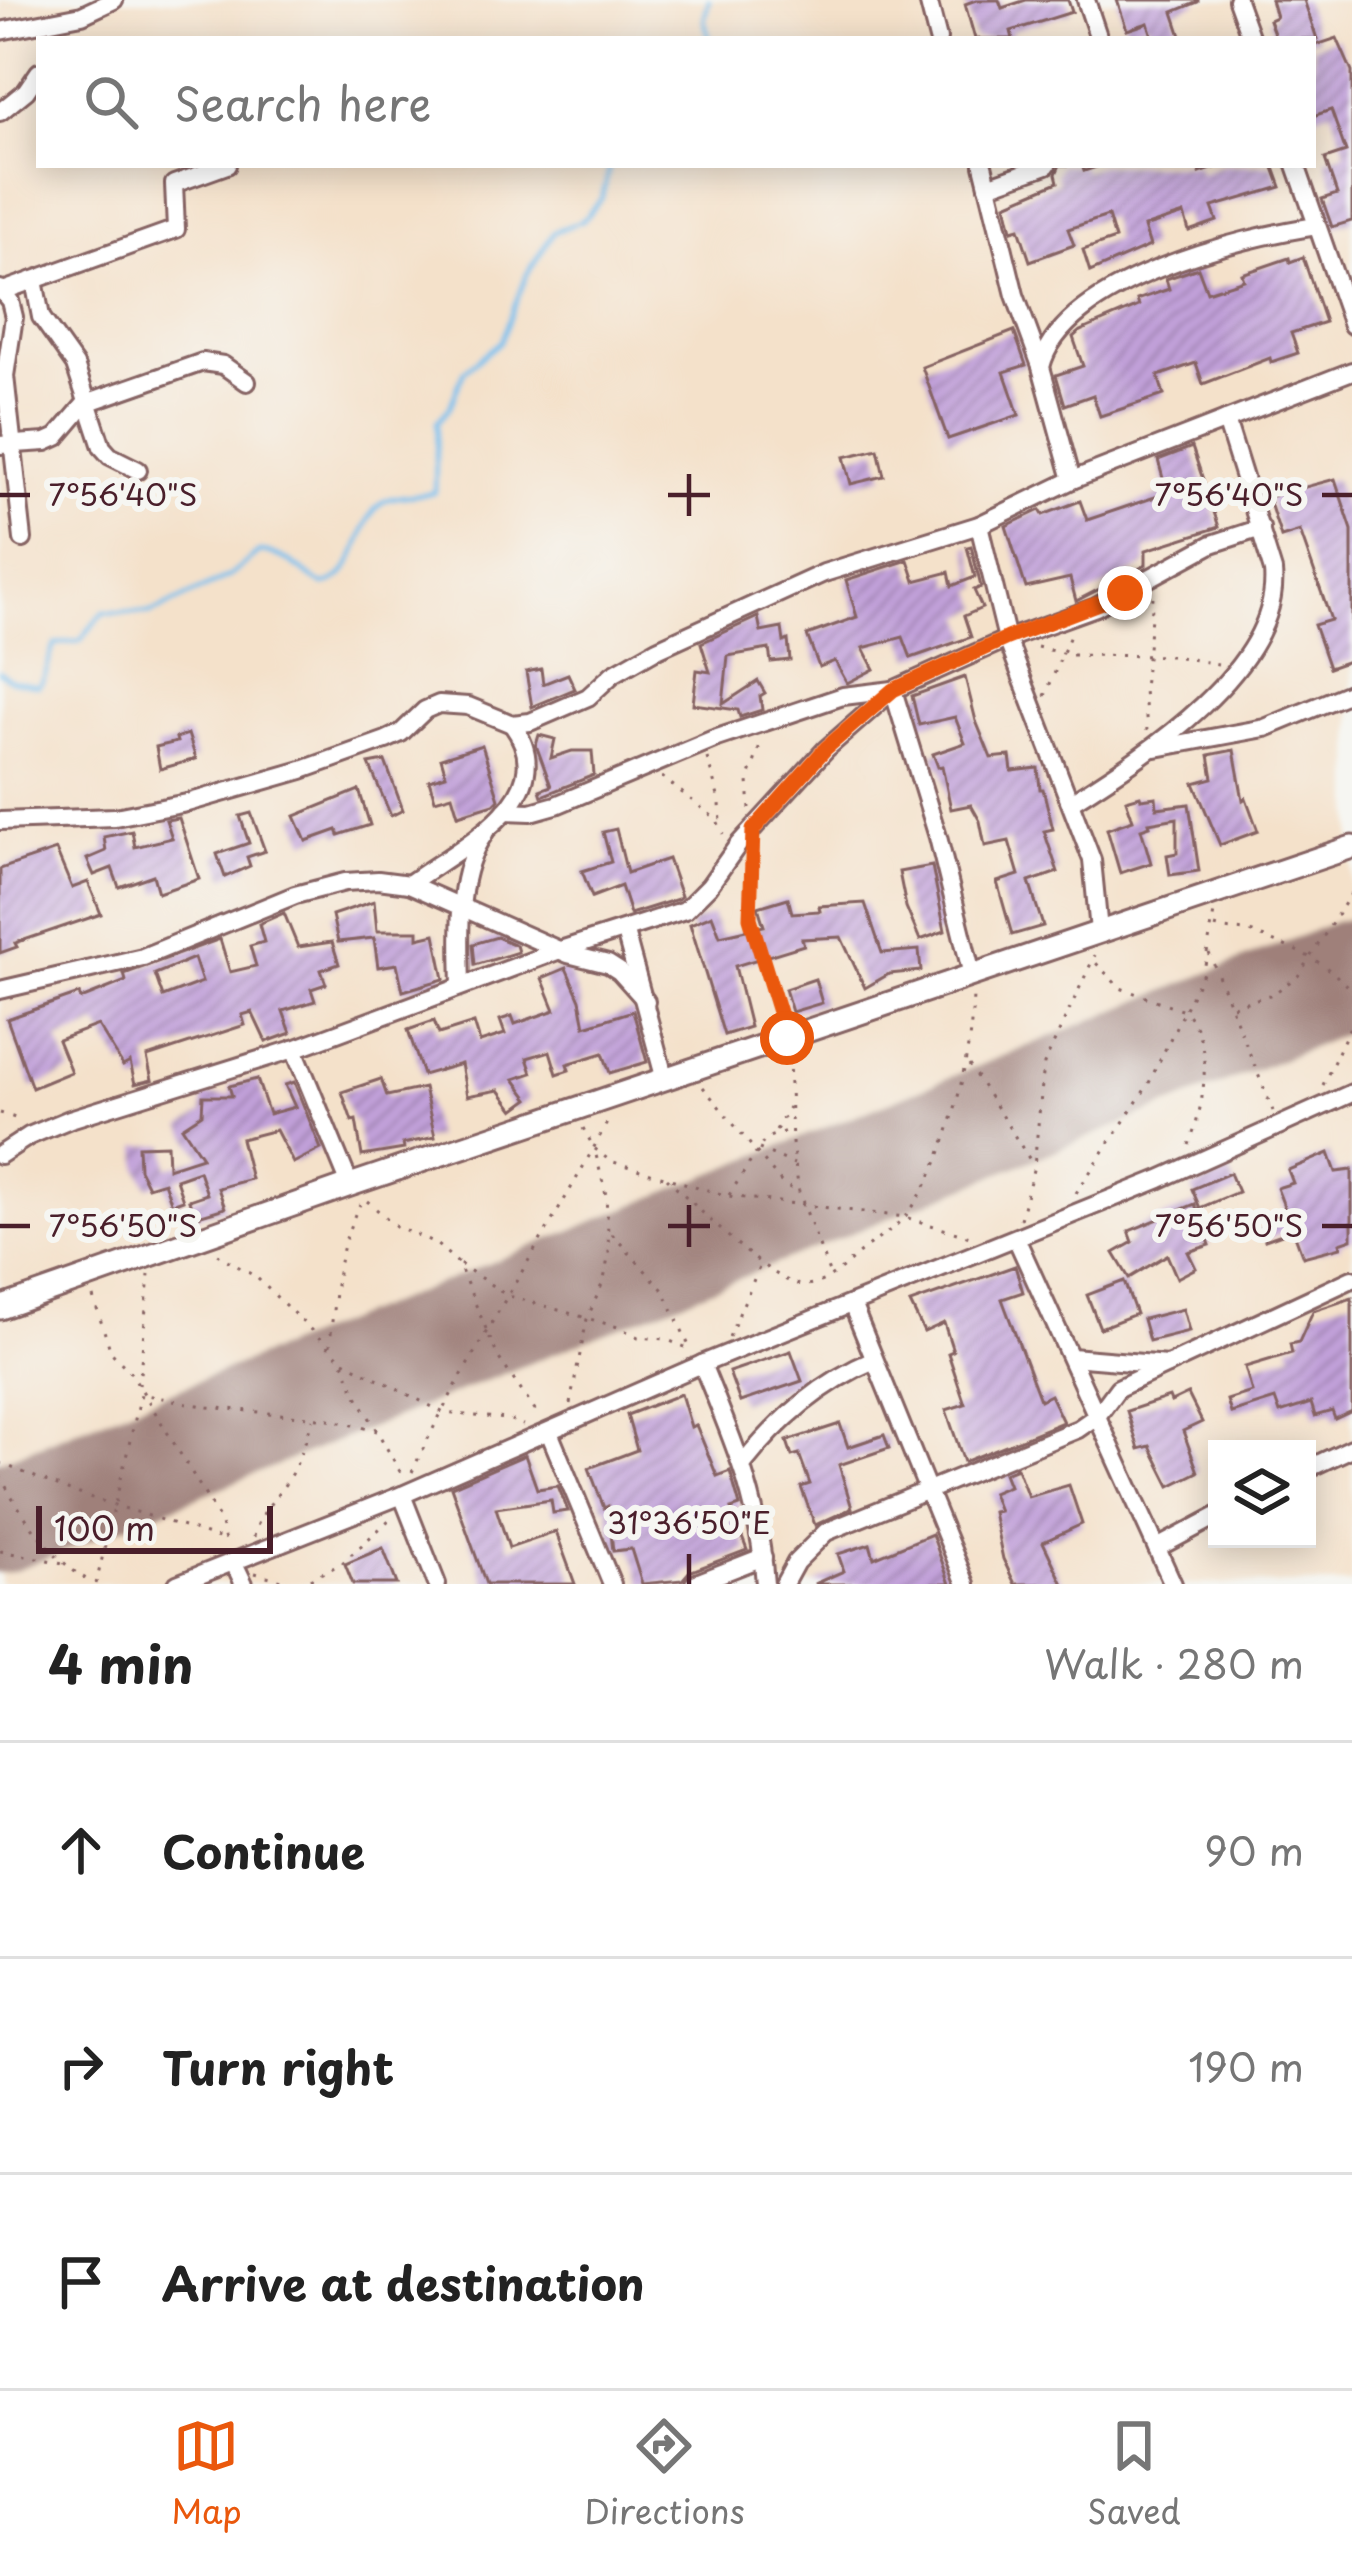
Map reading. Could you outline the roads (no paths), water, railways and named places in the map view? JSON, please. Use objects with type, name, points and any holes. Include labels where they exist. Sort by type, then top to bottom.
[{"type":"street","points":[[0,31],[62,20],[114,0]]},
{"type":"street","points":[[928,0],[937,36]]},
{"type":"street","points":[[1085,0],[1098,36]]},
{"type":"street","points":[[1237,0],[1250,36]]},
{"type":"street","points":[[56,36],[62,20]]},
{"type":"street","points":[[0,112],[26,92],[36,77]]},
{"type":"street","points":[[23,539],[7,446],[5,362],[14,317],[1,290],[176,229],[174,184],[218,168]]},
{"type":"street","points":[[984,168],[1015,295],[1041,367],[1072,480]]},
{"type":"street","points":[[988,186],[1039,168]]},
{"type":"street","points":[[1297,168],[1352,325]]},
{"type":"street","points":[[1041,367],[1051,344],[1086,310],[1155,269],[1229,244],[1317,226]]},
{"type":"street","points":[[34,280],[40,317],[70,356],[102,447],[138,470]]},
{"type":"street","points":[[7,446],[57,437],[86,403],[203,362],[223,365],[248,382]]},
{"type":"street","points":[[512,724],[588,698],[613,674],[657,649],[824,573],[979,525],[1072,480],[1352,371]]},
{"type":"street","points":[[1071,802],[1152,750],[1236,669],[1259,632],[1274,594],[1274,571],[1226,420]]},
{"type":"street","points":[[979,525],[1009,643],[1092,860],[1099,932]]},
{"type":"street","points":[[409,884],[500,815],[556,806],[701,745],[843,696],[893,690],[1096,607],[1212,544],[1261,528]]},
{"type":"street","points":[[0,1156],[29,1136],[70,1119],[293,1048],[560,950],[685,910],[826,748],[893,690]]},
{"type":"street","points":[[893,690],[938,837],[972,975]]},
{"type":"street","points":[[1152,750],[1264,728],[1352,692]]},
{"type":"street","points":[[0,821],[115,817],[187,803],[386,740],[440,704],[468,706],[512,724],[528,752],[530,770],[523,791],[440,898]]},
{"type":"street","points":[[0,1308],[1352,847]]},
{"type":"street","points":[[461,986],[471,855]]},
{"type":"street","points":[[0,990],[143,957],[295,895],[378,880],[409,884],[464,911],[620,970],[646,1001]]},
{"type":"street","points":[[626,932],[665,1080]]},
{"type":"street","points":[[293,1048],[350,1185]]},
{"type":"street","points":[[177,1584],[241,1568],[702,1364],[1016,1238],[1352,1093]]},
{"type":"street","points":[[1016,1238],[1173,1584]]},
{"type":"street","points":[[784,1584],[796,1562],[826,1532],[1067,1435],[1098,1414],[1118,1388],[1352,1279]]},
{"type":"street","points":[[852,1304],[967,1584]]},
{"type":"street","points":[[1071,1357],[1168,1365]]},
{"type":"street","points":[[744,1463],[779,1423],[835,1379],[874,1360]]},
{"type":"street","points":[[702,1364],[744,1463],[765,1584]]},
{"type":"street","points":[[550,1431],[612,1584]]},
{"type":"street","points":[[1316,1465],[1352,1448]]},
{"type":"street","points":[[403,1498],[436,1584]]},
{"type":"street","points":[[1157,1548],[1208,1521]]},
{"type":"street","points":[[694,1584],[763,1557]]},
{"type":"waterway","points":[[709,0],[704,20],[709,36]]},
{"type":"waterway","points":[[0,672],[10,680],[38,686],[56,644],[80,641],[103,612],[152,613],[230,576],[259,552],[286,559],[324,585],[337,579],[353,558],[376,508],[392,498],[435,492],[437,422],[450,407],[464,371],[501,341],[527,274],[554,232],[583,220],[602,198],[609,168]]}]
